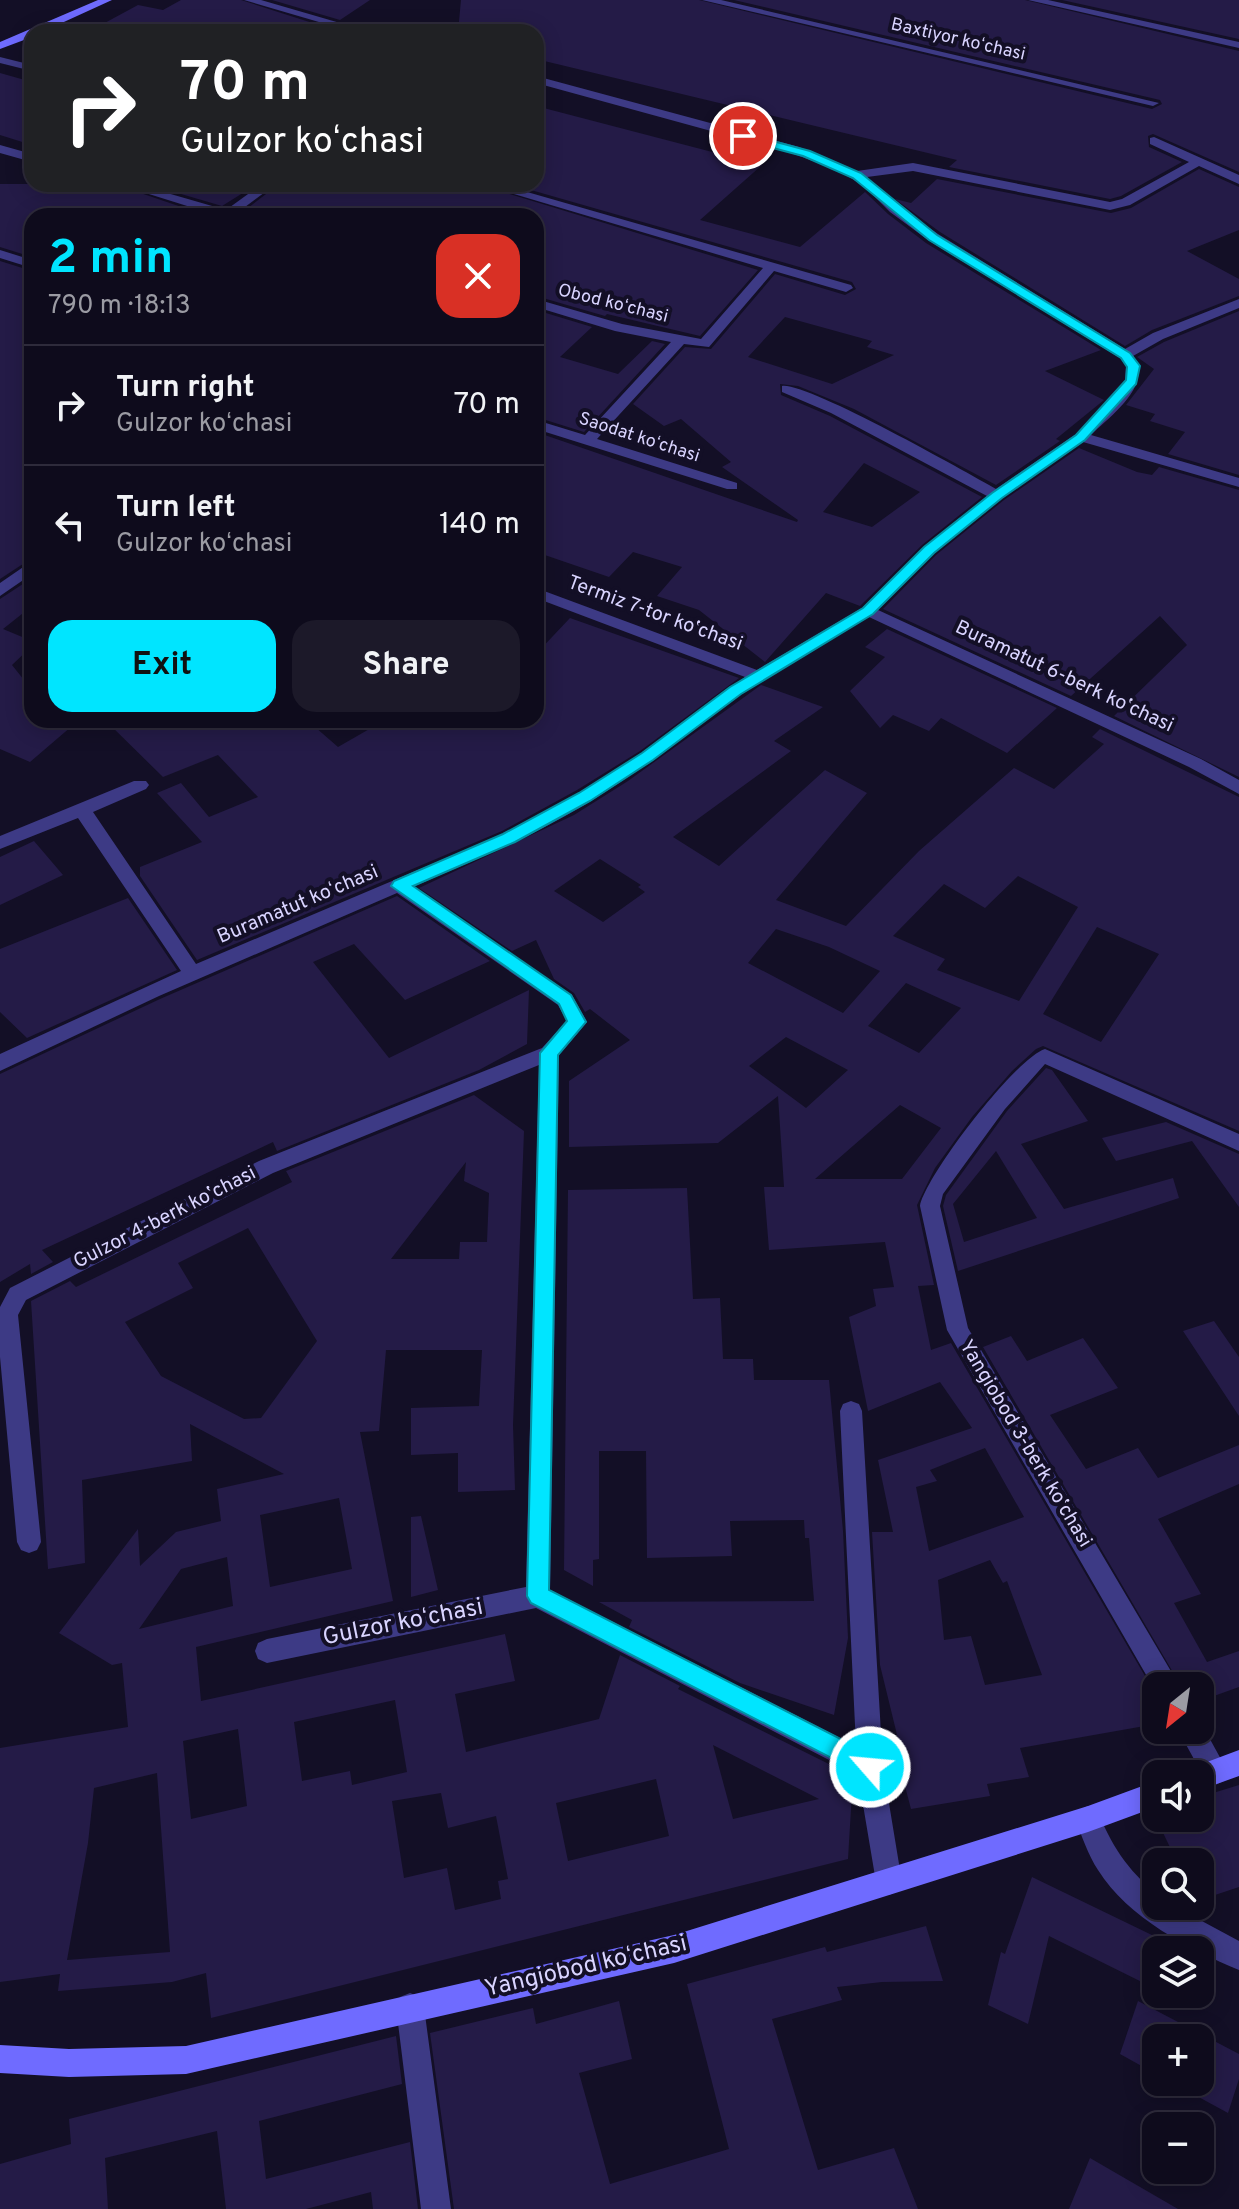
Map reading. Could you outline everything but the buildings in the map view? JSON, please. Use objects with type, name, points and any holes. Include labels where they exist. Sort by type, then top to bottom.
[{"type":"street","points":[[52,24],[107,0]]},
{"type":"street","points":[[249,0],[336,24]]},
{"type":"street","name":"Baxtiyor koʻchasi","points":[[707,0],[1153,103]]},
{"type":"street","points":[[1033,0],[1239,45]]},
{"type":"street","points":[[0,46],[24,36]]},
{"type":"street","points":[[0,60],[24,66]]},
{"type":"street","points":[[544,81],[806,154],[857,175],[933,237],[1125,355],[1158,336],[1239,303]]},
{"type":"street","points":[[1154,141],[1196,163],[1239,180]]},
{"type":"street","points":[[0,149],[24,156]]},
{"type":"street","points":[[857,175],[913,167],[1110,206],[1126,202],[1196,163]]},
{"type":"street","points":[[150,192],[205,208]]},
{"type":"street","points":[[238,208],[259,192]]},
{"type":"street","points":[[513,192],[846,288]]},
{"type":"street","points":[[0,254],[24,262]]},
{"type":"street","points":[[587,441],[681,339],[706,343],[770,268]]},
{"type":"street","name":"Obod koʻchasi","points":[[544,305],[620,328],[681,339]]},
{"type":"street","name":"Buramatut koʻchasi","points":[[0,1063],[193,974],[509,838],[585,797],[648,757],[713,706],[758,676],[868,611],[929,550],[997,495],[1081,437],[1132,381],[1133,366],[1125,355]]},
{"type":"street","points":[[787,389],[836,410],[997,495]]},
{"type":"street","name":"Saodat koʻchasi","points":[[544,427],[732,486]]},
{"type":"street","points":[[1081,437],[1239,483]]},
{"type":"street","points":[[0,591],[24,572]]},
{"type":"street","name":"Termiz 7-tor koʼchasi","points":[[544,596],[758,676]]},
{"type":"street","name":"Buramatut 6-berk koʼchasi","points":[[868,611],[1195,763],[1239,788]]},
{"type":"street","points":[[0,843],[140,785]]},
{"type":"street","points":[[82,810],[193,974]]},
{"type":"street","points":[[399,886],[565,1000],[577,1022],[549,1053],[538,1596],[870,1767]]},
{"type":"street","name":"Gulzor 4-berk koʼchasi","points":[[29,1542],[7,1315],[18,1294],[266,1167],[549,1053]]},
{"type":"street","name":"Yangiobod 3-berk koʼchasi","points":[[1158,1672],[958,1330],[930,1206],[933,1192],[998,1104],[1038,1059],[1045,1056],[1239,1143]]},
{"type":"street","points":[[851,1411],[870,1767],[889,1882]]},
{"type":"street","name":"Gulzor koʻchasi","points":[[267,1651],[538,1596]]},
{"type":"street","points":[[1200,1744],[1218,1771]]},
{"type":"street","name":"Yangiobod koʻchasi","points":[[0,2059],[69,2063],[186,2060],[674,1949],[1088,1819],[1142,1799]]},
{"type":"street","points":[[1088,1819],[1108,1864],[1128,1886],[1155,1909],[1239,1956]]},
{"type":"street","points":[[410,2007],[436,2209]]},
{"type":"route","points":[[743,136],[828,161],[857,175],[894,209],[933,237],[1125,355],[1133,366],[1132,381],[1081,437],[997,495],[929,550],[868,611],[735,691],[648,757],[585,797],[509,838],[399,886],[565,1000],[577,1022],[549,1053],[538,1596],[870,1767]]}]
